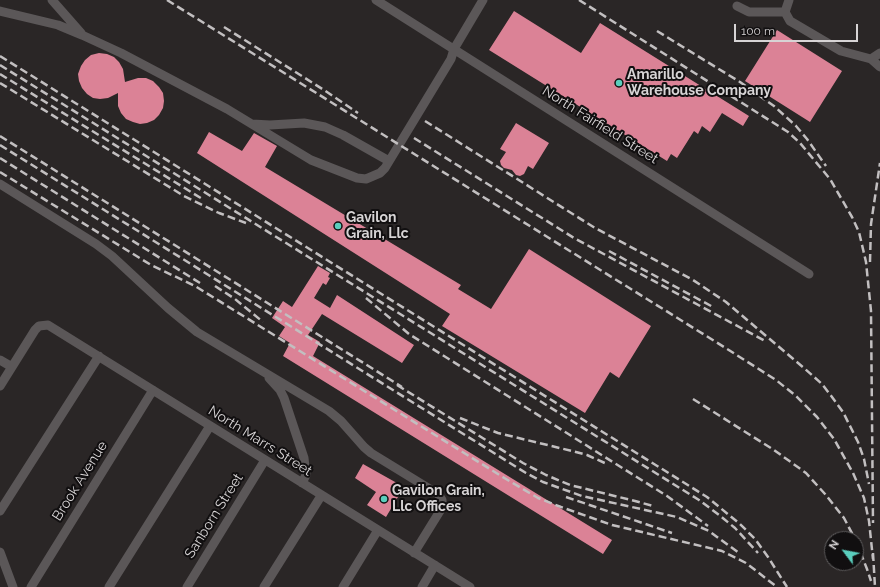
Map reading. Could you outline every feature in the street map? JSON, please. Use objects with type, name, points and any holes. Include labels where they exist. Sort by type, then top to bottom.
[{"type":"street","points":[[52,0],[82,35]]},
{"type":"street","name":"North Fairfield Street","points":[[376,0],[454,48],[808,274]]},
{"type":"street","points":[[0,11],[58,25],[82,35],[128,57],[227,110],[306,158],[327,168],[357,178],[366,179],[380,173],[389,161],[451,60],[454,48],[483,0]]},
{"type":"street","points":[[789,0],[785,12],[790,21],[841,51],[871,59],[880,67]]},
{"type":"street","points":[[737,6],[750,12],[785,12]]},
{"type":"street","points":[[871,59],[880,53]]},
{"type":"street","points":[[250,124],[270,125],[304,123],[325,127],[343,135],[389,161]]},
{"type":"street","points":[[0,184],[96,244],[112,256],[168,308],[197,332],[329,411],[341,421],[371,453],[438,494],[442,500],[440,511],[414,553]]},
{"type":"street","name":"North Marrs Street","points":[[12,367],[39,326],[48,325],[321,496],[470,587]]},
{"type":"street","points":[[0,511],[99,356]]},
{"type":"street","points":[[0,360],[12,367],[0,386]]},
{"type":"street","points":[[264,372],[280,390],[284,398],[304,458],[306,475],[302,483]]},
{"type":"street","name":"Brook Avenue","points":[[31,587],[153,390]]},
{"type":"street","points":[[109,587],[210,426]]},
{"type":"street","name":"Sanborn Street","points":[[187,587],[265,460]]},
{"type":"street","points":[[264,587],[321,496]]},
{"type":"street","points":[[343,587],[378,530]]},
{"type":"street","points":[[0,552],[14,587]]},
{"type":"street","points":[[422,587],[435,565]]},
{"type":"building","name":"Amarillo Warehouse Company","points":[[514,11],[581,53],[600,23],[749,116],[743,126],[722,113],[710,132],[702,126],[698,134],[694,131],[677,158],[671,154],[667,161],[489,50]]},
{"type":"building","points":[[777,30],[842,71],[810,122],[745,81]]},
{"type":"building","points":[[99,53],[114,57],[119,62],[123,69],[125,82],[138,78],[146,78],[153,81],[159,87],[163,93],[163,108],[154,120],[140,124],[126,119],[118,106],[118,93],[108,98],[100,99],[93,98],[82,88],[78,74],[81,66],[91,55]]},
{"type":"building","points":[[516,123],[549,143],[533,169],[528,166],[524,174],[520,176],[516,175],[512,170],[504,168],[500,161],[506,152],[500,149]]},
{"type":"building","points":[[209,132],[242,151],[254,133],[277,146],[265,167],[461,285],[458,289],[491,309],[529,249],[651,326],[619,378],[610,372],[585,413],[442,326],[450,314],[197,153]]},
{"type":"building","points":[[318,266],[330,273],[328,277],[330,278],[326,285],[323,283],[314,298],[330,308],[337,295],[414,345],[402,363],[322,314],[308,335],[320,342],[313,356],[612,540],[603,554],[283,356],[290,343],[279,336],[285,327],[272,318],[283,301],[292,307]]},
{"type":"building","points":[[363,464],[404,487],[386,517],[367,505],[376,492],[355,478]]},
{"type":"railway","points":[[167,0],[776,380],[796,396],[817,417],[834,439],[853,473],[864,498],[869,521],[873,559]]},
{"type":"railway","points":[[579,0],[788,132],[800,143],[830,179],[852,217],[859,232],[866,262],[871,311],[873,523]]},
{"type":"railway","points":[[224,27],[358,113]]},
{"type":"railway","points":[[657,31],[740,82],[774,106],[796,126],[826,166]]},
{"type":"railway","points":[[0,56],[707,497],[740,524],[755,539],[787,587]]},
{"type":"railway","points":[[0,65],[699,500],[735,528],[758,553]]},
{"type":"railway","points":[[0,74],[204,200]]},
{"type":"railway","points":[[0,83],[184,196],[219,213],[246,223]]},
{"type":"railway","points":[[425,121],[595,228],[693,280],[726,302],[822,384],[843,412],[858,442],[864,459],[869,484]]},
{"type":"railway","points":[[0,136],[402,387]]},
{"type":"railway","points":[[414,138],[574,238],[767,342]]},
{"type":"railway","points":[[0,145],[526,473],[543,482],[582,496],[677,517],[709,531],[739,553]]},
{"type":"railway","points":[[0,158],[200,283]]},
{"type":"railway","points":[[870,262],[871,224],[880,163]]},
{"type":"railway","points":[[0,172],[151,265],[195,286],[538,498],[612,525],[722,551],[746,563],[777,587]]},
{"type":"railway","points":[[609,251],[713,307]]},
{"type":"railway","points":[[215,286],[235,299],[263,322]]},
{"type":"railway","points":[[366,298],[409,334],[667,496],[708,526]]},
{"type":"railway","points":[[397,385],[523,463],[546,475],[570,485],[653,506]]},
{"type":"railway","points":[[693,399],[774,450],[806,473],[844,518],[851,531]]},
{"type":"railway","points":[[460,418],[498,433],[587,455],[607,464]]},
{"type":"railway","points":[[566,497],[672,533]]},
{"type":"railway","points":[[873,553],[875,587]]},
{"type":"railway","points":[[864,561],[871,581]]},
{"type":"place","name":"Amarillo Warehouse Company","points":[[619,83]]},
{"type":"place","name":"Gavilon Grain, Llc","points":[[338,226]]},
{"type":"place","name":"Gavilon Grain, Llc Offices","points":[[384,499]]}]
